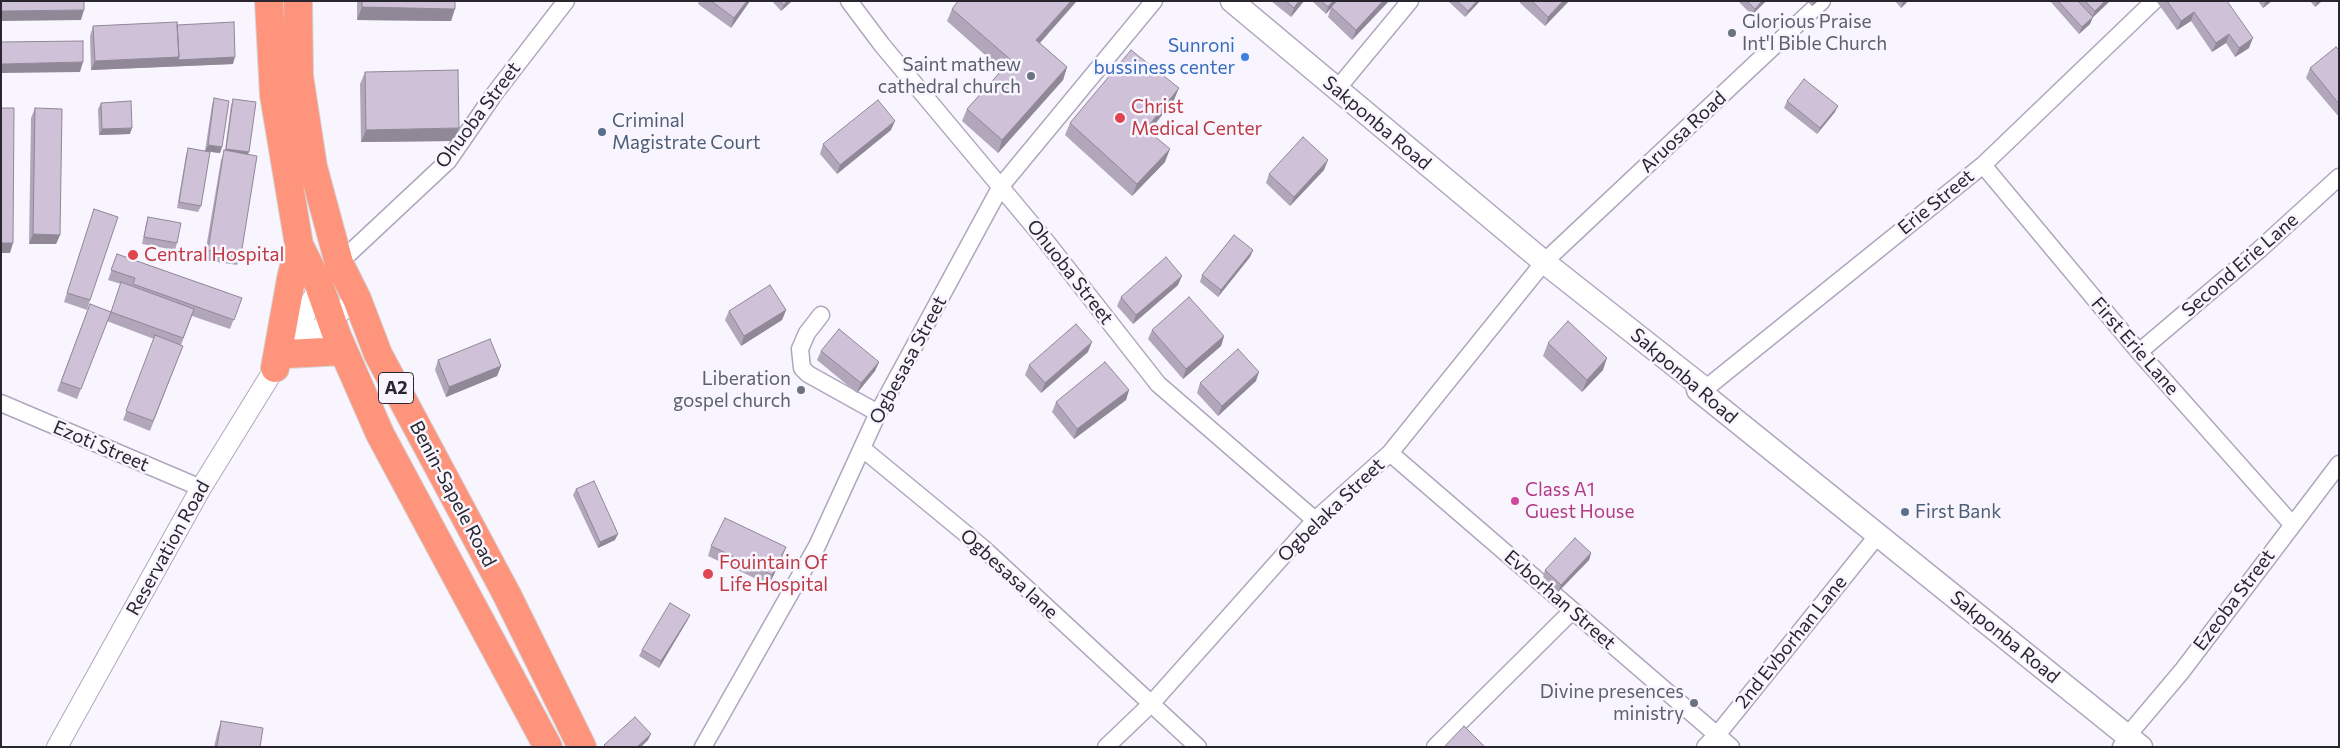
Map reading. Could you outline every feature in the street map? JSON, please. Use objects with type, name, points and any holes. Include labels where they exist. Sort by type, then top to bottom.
[{"type":"highway","name":"Benin-Sapele Road","points":[[269,1],[274,95],[299,244],[319,285],[343,351],[380,434],[548,747]]},
{"type":"highway","name":"Benin-Sapele Road","points":[[298,1],[300,85],[314,167],[339,263],[357,299],[378,354],[506,593],[582,747]]},
{"type":"highway","points":[[299,244],[289,287],[281,361],[343,351]]},
{"type":"main road","name":"Sakponba Road","points":[[1232,1],[1544,262],[1705,389]]},
{"type":"main road","name":"Sakponba Road","points":[[1705,389],[1698,390],[2130,743]]},
{"type":"street","name":"Ohuoba Street","points":[[339,263],[448,161],[495,93],[566,1]]},
{"type":"street","name":"Ohuoba Street","points":[[849,1],[888,52],[1001,186],[1158,384],[1315,520]]},
{"type":"street","name":"Ogbesasa Street","points":[[703,747],[817,546],[878,413],[1001,186],[1154,1]]},
{"type":"street","points":[[1337,89],[1410,1]]},
{"type":"street","name":"Aruosa Road","points":[[1544,262],[1822,1]]},
{"type":"street","name":"Erie Street","points":[[1705,389],[1982,165],[2154,1]]},
{"type":"street","name":"First Erie Lane","points":[[1982,165],[2140,352],[2292,524]]},
{"type":"street","name":"Second Erie Lane","points":[[2140,352],[2339,177]]},
{"type":"street","name":"Ogbelaka Street","points":[[1106,747],[1151,704],[1315,520],[1390,453],[1544,262]]},
{"type":"street","name":"Reservation Road","points":[[57,747],[201,488],[281,361],[319,285],[339,263]]},
{"type":"street","name":"Reservation Road","points":[[281,361],[357,299]]},
{"type":"street","points":[[821,316],[807,334],[800,349],[802,368],[808,374],[878,413]]},
{"type":"street","name":"Ezoti Street","points":[[1,403],[201,488]]},
{"type":"street","name":"Ogbesasa lane","points":[[862,449],[982,548],[1198,747]]},
{"type":"street","name":"Evborhan Street","points":[[1390,453],[1731,747]]},
{"type":"street","name":"Ezeoba Street","points":[[2130,743],[2292,524],[2339,464]]},
{"type":"street","name":"2nd Evborhan Lane","points":[[1705,747],[1717,735],[1877,536]]},
{"type":"street","points":[[1435,747],[1572,611]]},
{"type":"building","points":[[1,1],[84,1],[84,10],[1,11]]},
{"type":"building","points":[[362,1],[455,1],[455,9],[362,7]]},
{"type":"building","points":[[711,1],[747,1],[734,18]]},
{"type":"building","name":"Saint mathew cathedral church","points":[[958,1],[1071,1],[1036,40],[1067,67],[1002,140],[967,109],[1011,60],[952,9]]},
{"type":"building","points":[[1286,1],[1299,1],[1294,8]]},
{"type":"building","points":[[1321,1],[1333,1],[1328,7]]},
{"type":"building","points":[[1337,1],[1383,1],[1356,30],[1331,7]]},
{"type":"building","points":[[1457,1],[1477,1],[1468,11]]},
{"type":"building","points":[[1532,1],[1563,1],[1548,17]]},
{"type":"building","points":[[1747,1],[1762,1],[1755,9]]},
{"type":"building","points":[[2058,1],[2078,1],[2093,17],[2082,27]]},
{"type":"building","points":[[2085,1],[2105,1],[2095,11]]},
{"type":"building","points":[[2167,1],[2227,1],[2253,38],[2239,48],[2229,34],[2216,43],[2194,12],[2181,21]]},
{"type":"building","points":[[177,22],[179,57],[95,61],[93,26]]},
{"type":"building","points":[[234,22],[235,57],[178,60],[177,25]]},
{"type":"building","points":[[83,41],[83,62],[1,64],[1,42]]},
{"type":"building","points":[[2336,47],[2339,50],[2339,104],[2310,68]]},
{"type":"building","name":"Christ Medical Center","points":[[1131,50],[1179,88],[1146,129],[1170,149],[1137,184],[1070,123]]},
{"type":"building","points":[[458,70],[459,128],[366,130],[365,72]]},
{"type":"building","points":[[1804,79],[1838,106],[1820,128],[1787,101]]},
{"type":"building","points":[[214,98],[229,101],[222,147],[208,145]]},
{"type":"building","points":[[233,99],[256,102],[249,152],[226,149]]},
{"type":"building","points":[[878,100],[895,121],[840,165],[823,144]]},
{"type":"building","points":[[131,101],[132,128],[102,129],[101,103]]},
{"type":"building","points":[[1,108],[14,108],[13,243],[1,243]]},
{"type":"building","points":[[35,108],[62,109],[60,235],[33,234]]},
{"type":"building","points":[[1303,137],[1328,160],[1294,197],[1269,174]]},
{"type":"building","points":[[188,148],[210,152],[201,206],[179,202]]},
{"type":"building","points":[[224,150],[257,156],[241,255],[208,250]]},
{"type":"building","points":[[94,209],[118,217],[90,300],[67,293]]},
{"type":"building","points":[[148,217],[181,223],[177,243],[144,237]]},
{"type":"building","points":[[1234,235],[1253,250],[1221,290],[1202,275]]},
{"type":"building","points":[[117,254],[242,298],[234,320],[133,284],[135,278],[111,270]]},
{"type":"building","points":[[1166,257],[1182,276],[1136,315],[1121,297]]},
{"type":"building","points":[[121,282],[194,309],[183,338],[111,312]]},
{"type":"building","points":[[770,285],[786,310],[744,336],[729,311]]},
{"type":"building","points":[[1189,297],[1224,336],[1186,369],[1152,330]]},
{"type":"building","points":[[90,304],[111,312],[81,389],[61,382]]},
{"type":"building","points":[[1568,321],[1607,358],[1587,380],[1548,343]]},
{"type":"building","points":[[1076,324],[1092,342],[1045,383],[1029,365]]},
{"type":"building","points":[[839,329],[879,362],[861,383],[821,351]]},
{"type":"building","points":[[155,335],[183,346],[153,421],[126,411]]},
{"type":"building","points":[[490,339],[501,366],[449,387],[438,360]]},
{"type":"building","points":[[1238,349],[1259,372],[1222,406],[1200,383]]},
{"type":"building","points":[[1105,362],[1129,390],[1077,429],[1056,402]]},
{"type":"building","points":[[594,481],[618,534],[600,542],[576,489]]},
{"type":"building","points":[[725,518],[786,547],[772,575],[711,546]]},
{"type":"building","points":[[1575,538],[1591,553],[1561,585],[1545,570]]},
{"type":"building","points":[[670,603],[690,615],[661,661],[642,650]]},
{"type":"building","points":[[635,717],[651,734],[637,747],[606,747],[604,745]]},
{"type":"building","points":[[221,721],[263,728],[260,747],[217,747]]},
{"type":"building","points":[[1464,726],[1485,747],[1444,747]]},
{"type":"place","name":"Glorious Praise Int'l Bible Church","points":[[1732,33]]},
{"type":"place","name":"Sunroni bussiness center","points":[[1245,57]]},
{"type":"place","name":"Saint mathew cathedral church","points":[[1031,76]]},
{"type":"place","name":"Christ Medical Center","points":[[1120,118]]},
{"type":"place","name":"Criminal Magistrate Court","points":[[602,132]]},
{"type":"place","name":"Central Hospital","points":[[133,255]]},
{"type":"place","name":"Liberation gospel church","points":[[801,390]]},
{"type":"place","name":"Class A1 Guest House","points":[[1515,501]]},
{"type":"place","name":"First Bank","points":[[1905,512]]},
{"type":"place","name":"Fouintain Of Life Hospital","points":[[708,574]]},
{"type":"place","name":"Divine presences ministry","points":[[1694,703]]}]
